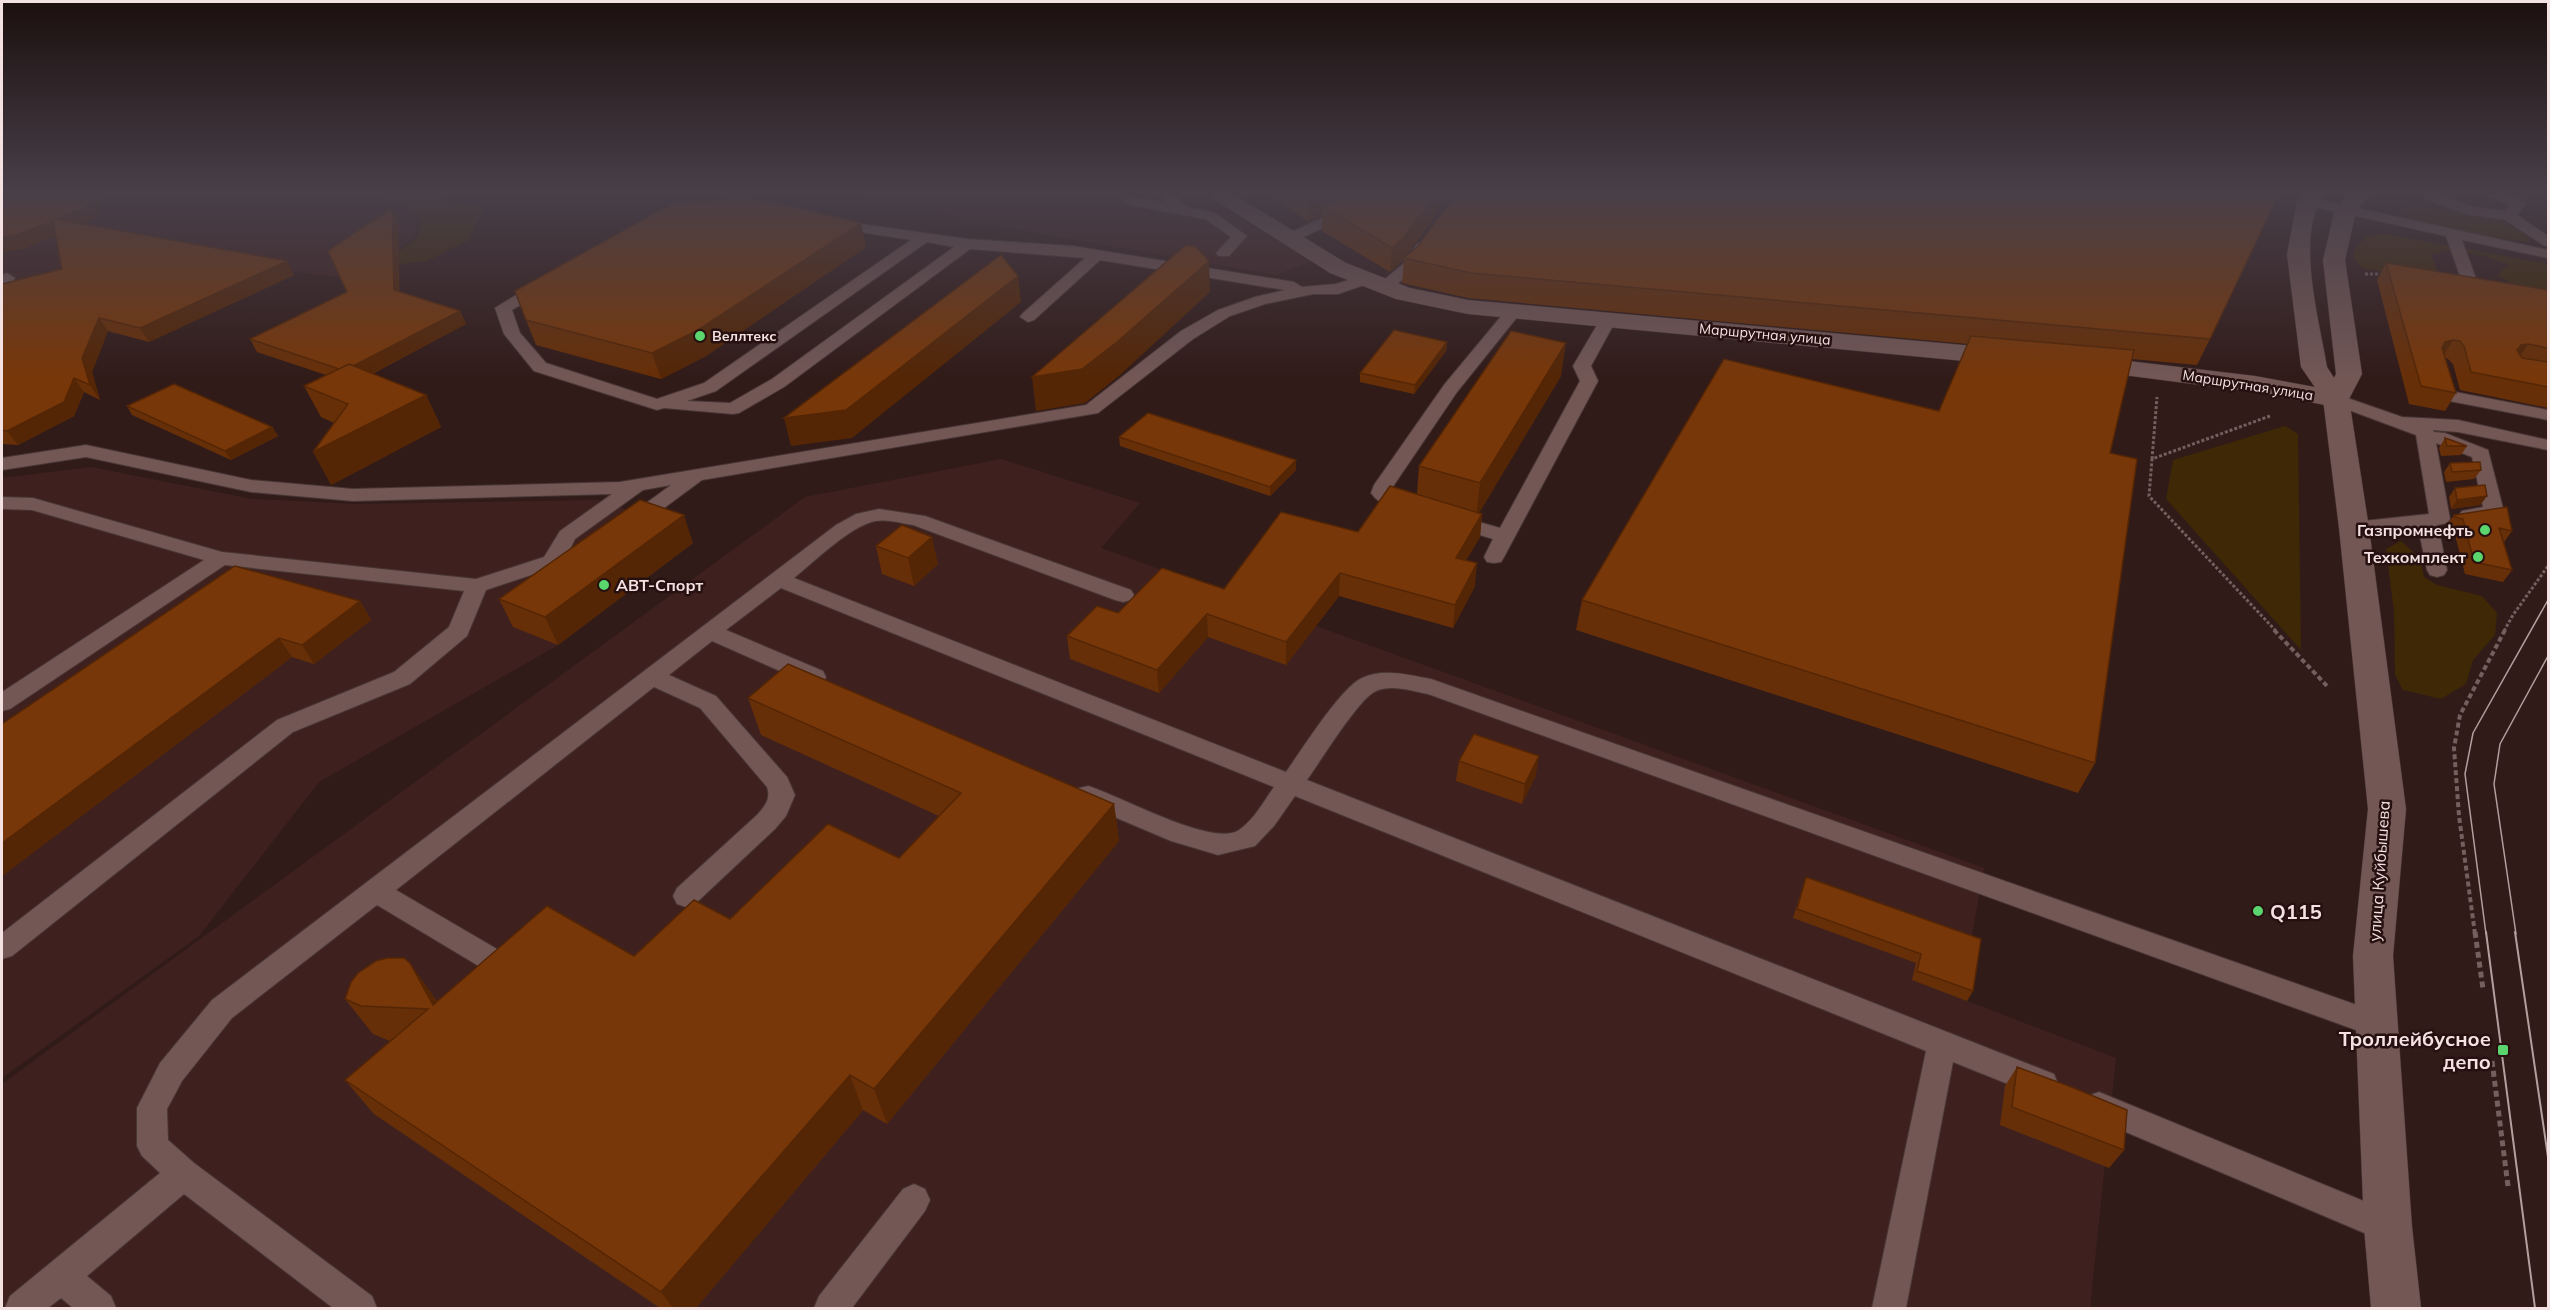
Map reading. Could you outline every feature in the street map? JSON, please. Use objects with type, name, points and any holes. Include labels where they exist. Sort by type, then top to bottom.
[{"type":"main road","name":"Маршрутная улица","points":[[1317,255],[1338,268],[1404,294],[1468,307],[2166,371],[2336,399]]},
{"type":"main road","name":"улица Куйбышева","points":[[2298,255],[2313,367],[2336,399],[2354,528],[2387,808],[2373,956],[2388,1227],[2397,1308]]},
{"type":"main road","points":[[2336,255],[2334,260],[2349,374],[2336,399]]},
{"type":"lane","points":[[657,405],[710,387],[899,255]]},
{"type":"lane","points":[[555,278],[503,308],[512,334],[540,367],[657,405],[734,409],[778,383],[952,255]]},
{"type":"lane","points":[[1028,317],[1097,255]]},
{"type":"lane","points":[[1098,255],[1313,289],[1338,289],[1375,283],[1408,267],[1414,255]]},
{"type":"lane","points":[[2449,286],[2478,291],[2462,255]]},
{"type":"lane","points":[[2,464],[86,451],[251,486],[353,495],[620,488],[1092,409],[1187,335],[1213,318],[1251,303],[1313,289]]},
{"type":"lane","points":[[1505,536],[1400,504],[1386,499],[1381,493],[1384,485],[1450,389],[1514,311]]},
{"type":"lane","points":[[1494,557],[1589,381],[1582,366],[1608,320]]},
{"type":"lane","points":[[1486,345],[1508,351]]},
{"type":"lane","points":[[1564,356],[1586,358]]},
{"type":"lane","points":[[2445,375],[2458,426]]},
{"type":"lane","points":[[2450,396],[2548,415]]},
{"type":"lane","points":[[2336,399],[2481,454],[2494,512],[2354,528]]},
{"type":"lane","points":[[2399,422],[2458,426],[2548,446]]},
{"type":"lane","points":[[2426,432],[2436,490],[2434,519],[2437,570]]},
{"type":"lane","points":[[2431,464],[2483,463]]},
{"type":"lane","points":[[2,503],[33,504],[221,558],[477,586],[552,562],[603,542],[699,474]]},
{"type":"lane","points":[[552,562],[567,535],[639,485]]},
{"type":"lane","points":[[2436,490],[2488,486]]},
{"type":"lane","points":[[360,1308],[183,1174],[153,1146],[152,1108],[171,1072],[222,1009],[843,529],[863,517],[883,513],[918,520],[1123,595]]},
{"type":"lane","points":[[2,704],[221,558]]},
{"type":"lane","points":[[778,579],[1290,785],[2068,1093],[2388,1227]]},
{"type":"lane","points":[[2,948],[285,726],[402,678],[459,631],[477,586]]},
{"type":"lane","points":[[710,632],[841,689]]},
{"type":"lane","points":[[652,677],[708,702],[778,783],[782,795],[777,809],[766,822],[686,896]]},
{"type":"lane","points":[[1071,787],[1180,834],[1218,844],[1246,839],[1290,785],[1351,700],[1368,684],[1392,680],[1431,687],[2378,1024]]},
{"type":"lane","points":[[376,891],[492,960]]},
{"type":"lane","points":[[1889,1308],[1942,1043]]},
{"type":"lane","points":[[22,1308],[183,1174]]},
{"type":"lane","points":[[831,1308],[914,1200]]},
{"type":"lane","points":[[61,1276],[99,1308]]},
{"type":"path","points":[[2157,395],[2149,496],[2327,686]]},
{"type":"path","points":[[2152,459],[2276,414]]},
{"type":"path","points":[[2483,989],[2460,816],[2454,748],[2460,715],[2513,615],[2548,566]]},
{"type":"path","points":[[2492,1061],[2508,1186]]},
{"type":"shaded area","points":[[2,255],[389,255],[357,278],[261,269],[113,334],[107,330],[2,358]]},
{"type":"shaded area","points":[[394,255],[439,255],[427,261],[398,265],[385,262]]},
{"type":"shaded area","points":[[1162,255],[1309,255],[1316,259],[1277,275]]},
{"type":"shaded area","points":[[2353,255],[2431,255],[2439,275],[2426,278],[2362,268]]},
{"type":"shaded area","points":[[2477,255],[2500,255],[2548,264],[2548,298],[2528,293],[2497,275],[2509,265]]},
{"type":"shaded area","points":[[2285,426],[2298,434],[2301,650],[2166,499],[2173,460]]},
{"type":"shaded area","points":[[1001,459],[1140,503],[1101,548],[1984,868],[1970,946],[1975,949],[1967,1001],[2116,1058],[2090,1308],[2,1308],[2,1084],[805,497]]},
{"type":"shaded area","points":[[91,467],[252,499],[355,504],[598,500],[640,514],[650,528],[693,543],[558,645],[319,782],[199,936],[2,1078],[2,478]]},
{"type":"shaded area","points":[[2401,541],[2420,558],[2424,577],[2437,585],[2482,596],[2497,613],[2495,635],[2473,660],[2466,684],[2441,699],[2403,690],[2395,675],[2394,612],[2386,549]]},
{"type":"building","points":[[59,255],[255,255],[287,261],[140,328],[99,318],[82,358],[90,385],[74,378],[64,402],[7,431],[2,430],[2,284],[62,269]]},
{"type":"building","points":[[330,255],[393,255],[394,290],[460,311],[353,366],[349,364],[339,369],[250,339],[347,292]]},
{"type":"building","points":[[579,255],[812,255],[698,330],[652,353],[526,320],[515,291]]},
{"type":"building","points":[[1001,255],[1018,276],[846,410],[784,418]]},
{"type":"building","points":[[1174,255],[1204,255],[1209,261],[1117,342],[1082,369],[1032,377]]},
{"type":"building","points":[[1407,255],[2250,255],[2210,339],[1471,273],[1404,258]]},
{"type":"building","points":[[2386,263],[2548,290],[2548,348],[2528,344],[2521,345],[2517,350],[2522,358],[2548,362],[2548,387],[2471,372],[2464,346],[2460,341],[2453,340],[2445,342],[2442,348],[2456,393],[2421,386]]},
{"type":"building","points":[[1394,330],[1447,342],[1415,385],[1360,373]]},
{"type":"building","points":[[1511,331],[1566,343],[1480,483],[1419,466]]},
{"type":"building","points":[[1971,336],[2134,350],[2110,453],[2137,459],[2095,763],[1582,600],[1724,359],[1939,411]]},
{"type":"building","points":[[349,364],[426,395],[313,452],[348,404],[304,386]]},
{"type":"building","points":[[174,384],[272,427],[225,451],[127,406]]},
{"type":"building","points":[[1148,413],[1296,460],[1270,487],[1119,437]]},
{"type":"building","points":[[2445,438],[2451,440],[2467,446],[2447,446]]},
{"type":"building","points":[[2480,462],[2481,470],[2452,472],[2450,463]]},
{"type":"building","points":[[2485,485],[2487,496],[2457,500],[2455,488]]},
{"type":"building","points":[[1390,486],[1482,514],[1456,558],[1477,563],[1455,605],[1340,573],[1286,642],[1207,614],[1157,670],[1067,636],[1097,606],[1118,613],[1162,568],[1224,589],[1281,512],[1358,532]]},
{"type":"building","points":[[640,500],[684,515],[545,617],[499,599]]},
{"type":"building","points":[[2507,507],[2512,531],[2499,528],[2512,570],[2474,562],[2463,519],[2454,515]]},
{"type":"building","points":[[902,525],[932,537],[908,558],[876,546]]},
{"type":"building","points":[[235,566],[360,601],[302,645],[279,638],[2,843],[2,724]]},
{"type":"building","points":[[788,664],[1114,804],[874,1089],[850,1075],[661,1292],[345,1080],[428,1009],[361,1006],[345,999],[351,982],[358,973],[376,961],[387,958],[404,958],[410,963],[433,1005],[547,906],[634,956],[694,900],[730,919],[828,824],[899,858],[961,793],[748,698]]},
{"type":"building","points":[[1474,734],[1539,756],[1525,784],[1459,761]]},
{"type":"building","points":[[1806,877],[1981,939],[1973,991],[1917,971],[1921,954],[1797,909]]},
{"type":"building","points":[[2017,1067],[2127,1110],[2124,1150],[2012,1107]]},
{"type":"tram line","points":[[2486,934],[2465,774],[2473,733],[2548,600]]},
{"type":"tram line","points":[[2516,934],[2494,784],[2500,744],[2548,656]]},
{"type":"tram line","points":[[2486,932],[2535,1308]]},
{"type":"tram line","points":[[2515,932],[2548,1157]]},
{"type":"place","name":"Веллтекс","points":[[700,336]]},
{"type":"place","name":"Газпромнефть","points":[[2485,530]]},
{"type":"place","name":"Техкомплект","points":[[2478,557]]},
{"type":"place","name":"АВТ-Спорт","points":[[604,585]]},
{"type":"place","name":"Q115","points":[[2258,911]]},
{"type":"place","name":"Троллейбусное депо","points":[[2503,1050]]}]
